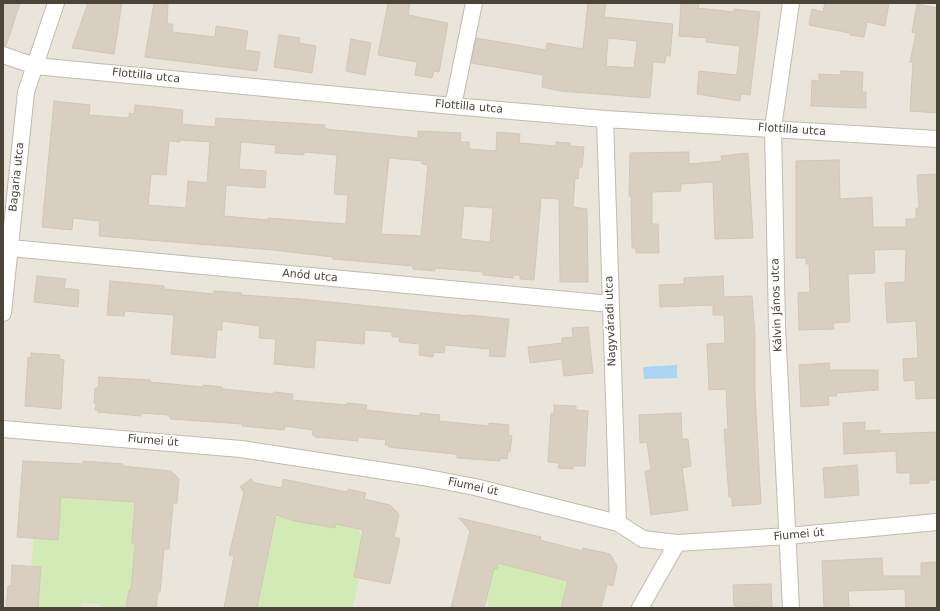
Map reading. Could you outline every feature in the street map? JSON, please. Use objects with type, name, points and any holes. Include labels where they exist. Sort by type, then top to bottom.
[{"type":"street","name":"Bagaria utca","points":[[3,313],[26,92],[56,3]]},
{"type":"street","points":[[453,106],[474,3]]},
{"type":"street","name":"Kálvin János utca","points":[[791,3],[773,128],[777,327],[791,608]]},
{"type":"street","name":"Flottilla utca","points":[[3,55],[35,66],[453,106],[605,119],[937,139]]},
{"type":"street","name":"Nagyváradi utca","points":[[605,119],[618,523]]},
{"type":"street","name":"Anód utca","points":[[10,248],[611,304]]},
{"type":"street","name":"Fiumei út","points":[[3,429],[241,449],[475,487],[618,523],[643,539],[677,542],[788,536],[937,522]]},
{"type":"street","points":[[640,608],[677,542]]},
{"type":"shaded area","points":[[3,3],[937,3],[937,608],[3,608]]},
{"type":"green space","points":[[61,491],[80,498],[118,501],[118,497],[137,501],[132,543],[137,544],[131,590],[127,604],[122,608],[101,608],[101,605],[81,603],[81,608],[40,608],[36,604],[31,566],[34,538]]},
{"type":"green space","points":[[280,516],[335,528],[337,522],[340,522],[340,525],[357,529],[361,534],[365,542],[358,556],[354,576],[359,578],[353,608],[257,608],[274,520]]},
{"type":"green space","points":[[500,557],[539,568],[538,574],[557,578],[558,574],[572,577],[561,608],[487,608],[489,602],[485,601],[494,568],[497,568]]},
{"type":"water","points":[[677,365],[677,378],[644,379],[643,367]]},
{"type":"building","points":[[3,3],[20,3],[6,46],[3,46]]},
{"type":"building","points":[[88,3],[122,3],[114,54],[72,48]]},
{"type":"building","points":[[154,3],[168,3],[167,24],[173,24],[172,32],[215,37],[216,26],[248,31],[245,50],[260,52],[257,71],[145,57]]},
{"type":"building","points":[[388,3],[410,3],[408,15],[448,23],[439,72],[434,71],[432,78],[415,75],[417,62],[378,55]]},
{"type":"building","points":[[588,3],[606,3],[604,17],[673,24],[670,56],[666,55],[665,63],[653,62],[650,98],[560,91],[542,87],[543,75],[471,63],[476,38],[546,50],[547,43],[583,49]],"holes":[[[608,38],[637,41],[634,68],[606,66]]]},
{"type":"building","points":[[681,3],[699,4],[698,8],[734,12],[734,9],[760,12],[750,95],[741,94],[740,101],[697,94],[699,71],[737,75],[740,46],[706,42],[706,38],[679,36]]},
{"type":"building","points":[[825,3],[889,3],[885,26],[867,22],[864,37],[809,25],[812,9],[823,12]]},
{"type":"building","points":[[917,4],[937,8],[937,113],[910,111],[913,63],[910,62],[916,33],[912,32]]},
{"type":"building","points":[[279,35],[300,38],[299,43],[316,46],[312,73],[274,67]]},
{"type":"building","points":[[351,39],[371,43],[365,75],[346,71]]},
{"type":"building","points":[[841,71],[863,72],[862,92],[866,92],[866,108],[811,106],[812,80],[819,81],[819,74],[841,75]]},
{"type":"building","points":[[54,101],[90,105],[89,115],[129,118],[129,113],[134,114],[135,105],[183,110],[182,124],[215,127],[216,118],[325,125],[325,129],[418,138],[418,131],[461,133],[460,142],[469,142],[469,149],[496,151],[497,132],[520,134],[519,143],[556,146],[556,142],[570,143],[570,146],[584,147],[582,167],[579,167],[578,179],[575,178],[573,207],[587,209],[588,282],[560,282],[559,199],[541,198],[534,280],[520,279],[520,275],[513,275],[513,278],[483,275],[483,272],[435,268],[435,271],[413,269],[413,266],[333,259],[333,257],[273,250],[99,236],[100,221],[73,218],[72,230],[42,227]],"holes":[[[180,140],[210,142],[207,183],[188,181],[186,208],[148,205],[151,174],[166,175],[169,141],[180,142]],[[241,142],[276,145],[275,153],[304,155],[304,152],[337,155],[334,194],[348,195],[346,224],[224,216],[226,185],[265,188],[266,171],[239,169]],[[389,158],[422,161],[422,164],[428,165],[421,236],[381,234]],[[464,206],[493,208],[490,242],[461,239]]]},
{"type":"building","points":[[689,152],[689,164],[722,161],[721,156],[748,153],[753,238],[715,239],[713,182],[681,184],[681,191],[652,192],[652,224],[658,224],[659,253],[636,253],[636,248],[632,248],[631,196],[629,196],[630,153]]},
{"type":"building","points":[[839,160],[840,199],[872,197],[873,227],[906,227],[906,219],[916,219],[916,208],[919,208],[917,175],[937,174],[937,398],[916,399],[915,380],[904,381],[903,359],[918,358],[916,321],[887,323],[885,283],[905,282],[906,249],[874,250],[875,273],[848,274],[850,322],[833,323],[834,329],[799,330],[798,293],[810,292],[809,264],[806,264],[806,258],[796,258],[796,161]]},
{"type":"building","points":[[37,276],[66,279],[64,288],[79,290],[78,307],[34,302]]},
{"type":"building","points":[[723,276],[724,297],[752,296],[755,336],[755,393],[761,504],[732,506],[732,497],[729,497],[724,429],[728,429],[726,389],[709,390],[707,344],[725,343],[724,315],[713,315],[713,305],[660,307],[659,285],[684,284],[684,278]]},
{"type":"building","points":[[110,281],[164,286],[164,289],[214,294],[214,291],[241,293],[241,295],[301,299],[509,319],[505,357],[489,356],[490,349],[445,345],[444,353],[434,352],[433,357],[419,355],[420,344],[399,342],[399,337],[392,337],[392,332],[365,330],[364,344],[316,340],[314,368],[274,364],[276,339],[259,338],[260,326],[222,321],[222,330],[217,330],[215,358],[171,354],[174,315],[125,311],[124,316],[107,315]]},
{"type":"building","points":[[588,327],[593,373],[564,376],[562,359],[530,363],[528,347],[562,343],[562,338],[573,337],[572,328]]},
{"type":"building","points":[[31,353],[60,355],[59,359],[64,360],[61,409],[25,406],[28,357],[31,358]]},
{"type":"building","points":[[829,363],[830,370],[878,370],[878,390],[836,393],[837,396],[828,396],[829,405],[801,407],[799,365]]},
{"type":"building","points":[[99,377],[150,380],[150,382],[203,387],[203,385],[222,387],[222,389],[273,394],[274,392],[293,394],[292,400],[347,405],[347,403],[367,405],[366,410],[420,416],[420,413],[440,415],[439,421],[489,426],[489,423],[509,425],[508,435],[512,436],[510,452],[508,451],[507,459],[500,458],[500,461],[457,458],[457,455],[454,454],[388,447],[389,445],[385,445],[386,440],[358,437],[358,441],[315,437],[315,435],[312,435],[313,430],[285,426],[284,430],[242,426],[242,424],[171,419],[168,415],[141,413],[141,416],[98,412],[99,410],[95,410],[96,403],[94,403],[95,388],[98,388]]},
{"type":"building","points":[[554,405],[576,406],[576,410],[588,411],[585,466],[573,466],[573,469],[558,468],[559,463],[548,462],[551,413],[554,414]]},
{"type":"building","points":[[681,413],[682,439],[688,439],[691,466],[682,468],[688,510],[651,515],[645,471],[651,470],[647,442],[640,443],[639,415]]},
{"type":"building","points":[[865,422],[865,431],[880,430],[880,434],[937,432],[937,480],[929,480],[929,483],[910,484],[910,473],[897,473],[896,451],[844,454],[843,423]]},
{"type":"building","points":[[23,461],[83,464],[83,461],[123,464],[122,466],[171,471],[179,479],[177,503],[173,503],[169,549],[164,549],[160,592],[158,592],[156,608],[126,608],[129,590],[131,590],[135,544],[132,543],[135,502],[61,497],[58,540],[17,537]]},
{"type":"building","points":[[857,465],[859,495],[825,498],[823,468]]},
{"type":"building","points":[[251,479],[255,483],[282,488],[283,479],[347,492],[348,489],[366,493],[364,499],[390,505],[399,514],[394,537],[400,539],[390,584],[354,577],[363,530],[336,524],[335,528],[295,521],[276,515],[257,608],[224,608],[234,556],[229,555],[244,492],[240,487]]},
{"type":"building","points":[[459,518],[541,537],[540,540],[582,551],[583,548],[610,554],[617,566],[613,586],[607,584],[601,608],[561,608],[568,581],[498,563],[497,569],[494,568],[484,608],[451,608],[470,531]]},
{"type":"building","points":[[882,558],[883,576],[921,576],[921,563],[937,562],[937,608],[906,608],[905,589],[848,591],[849,608],[824,608],[822,561]]},
{"type":"building","points":[[12,565],[41,567],[38,608],[6,608],[8,586],[11,586]]},
{"type":"building","points":[[771,584],[772,608],[734,606],[733,585]]}]
